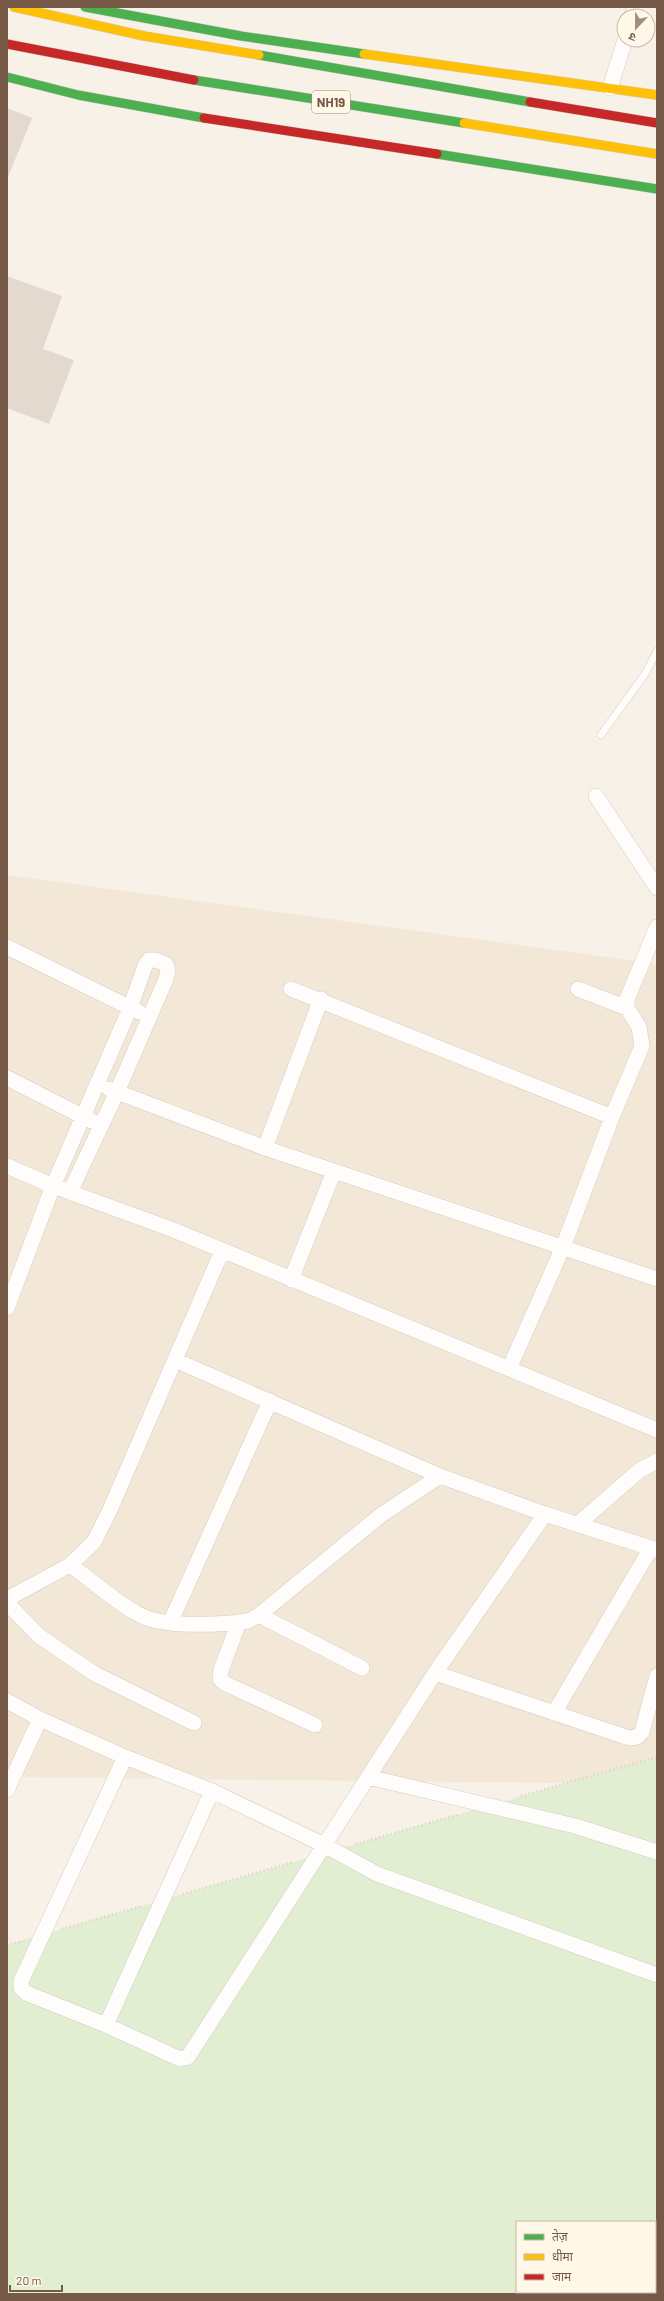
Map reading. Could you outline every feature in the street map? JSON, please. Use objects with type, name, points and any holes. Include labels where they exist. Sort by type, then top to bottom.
[{"type":"main road","name":"NH19","points":[[14,7],[144,36],[657,124]]},
{"type":"main road","points":[[85,7],[115,10],[241,36],[657,95]]},
{"type":"main road","name":"NH19","points":[[7,44],[161,74],[657,154]]},
{"type":"main road","points":[[7,77],[78,95],[211,119],[657,190]]},
{"type":"street","points":[[610,88],[622,48]]},
{"type":"street","points":[[596,796],[657,888]]},
{"type":"street","points":[[626,1008],[627,999],[657,927]]},
{"type":"street","points":[[7,947],[130,1008],[150,1016]]},
{"type":"street","points":[[9,1299],[96,1084],[130,1008],[144,966],[149,960],[155,960],[166,964],[168,972],[150,1016],[102,1125],[70,1192]]},
{"type":"street","points":[[509,1370],[563,1247],[612,1117],[642,1046],[639,1028],[626,1008],[578,988]]},
{"type":"street","points":[[291,989],[612,1117]]},
{"type":"street","points":[[265,1148],[321,1000]]},
{"type":"street","points":[[7,1078],[83,1117],[102,1125]]},
{"type":"street","points":[[96,1084],[265,1148],[657,1279]]},
{"type":"street","points":[[7,1166],[54,1186],[171,1229],[291,1280],[657,1430]]},
{"type":"street","points":[[291,1280],[334,1171]]},
{"type":"street","points":[[7,1599],[70,1565],[94,1542],[109,1512],[222,1251]]},
{"type":"street","points":[[175,1360],[440,1476],[545,1514],[654,1549],[554,1713]]},
{"type":"street","points":[[170,1623],[270,1401]]},
{"type":"street","points":[[578,1524],[640,1470],[657,1462]]},
{"type":"street","points":[[70,1565],[138,1615],[154,1621],[170,1623],[248,1621],[259,1615],[381,1515],[440,1476]]},
{"type":"street","points":[[125,1757],[21,1981],[21,1988],[26,1993],[106,2025],[180,2059],[188,2056],[435,1673],[545,1514]]},
{"type":"street","points":[[7,1603],[39,1636],[95,1674],[194,1723]]},
{"type":"street","points":[[259,1615],[362,1668]]},
{"type":"street","points":[[239,1622],[220,1670],[220,1679],[224,1683],[315,1725]]},
{"type":"street","points":[[435,1673],[629,1738],[637,1737],[642,1732],[657,1676]]},
{"type":"street","points":[[7,1701],[40,1719],[125,1757],[212,1791],[324,1845],[377,1874],[657,1975]]},
{"type":"street","points":[[7,1790],[40,1719]]},
{"type":"street","points":[[368,1777],[575,1826],[657,1852]]},
{"type":"street","points":[[106,2025],[212,1791]]},
{"type":"lane","points":[[602,735],[645,674],[657,651]]},
{"type":"shaded area","points":[[7,875],[657,964],[657,1784],[7,1777]]},
{"type":"green space","points":[[657,1757],[657,2294],[7,2294],[7,1945]]},
{"type":"building","points":[[7,108],[32,118],[8,177],[7,177]]},
{"type":"building","points":[[7,276],[62,296],[43,349],[74,360],[49,424],[7,408]]},
{"type":"traffic: fast","points":[[85,7],[241,36],[364,54]]},
{"type":"traffic: fast","points":[[259,55],[530,102]]},
{"type":"traffic: fast","points":[[7,77],[78,95],[204,118]]},
{"type":"traffic: fast","points":[[194,80],[464,123]]},
{"type":"traffic: fast","points":[[437,154],[657,189]]},
{"type":"traffic: slow","points":[[14,7],[144,36],[259,55]]},
{"type":"traffic: slow","points":[[364,54],[657,95]]},
{"type":"traffic: slow","points":[[464,123],[657,154]]},
{"type":"traffic: jam","points":[[7,44],[194,80]]},
{"type":"traffic: jam","points":[[530,102],[657,123]]},
{"type":"traffic: jam","points":[[204,118],[437,154]]}]
